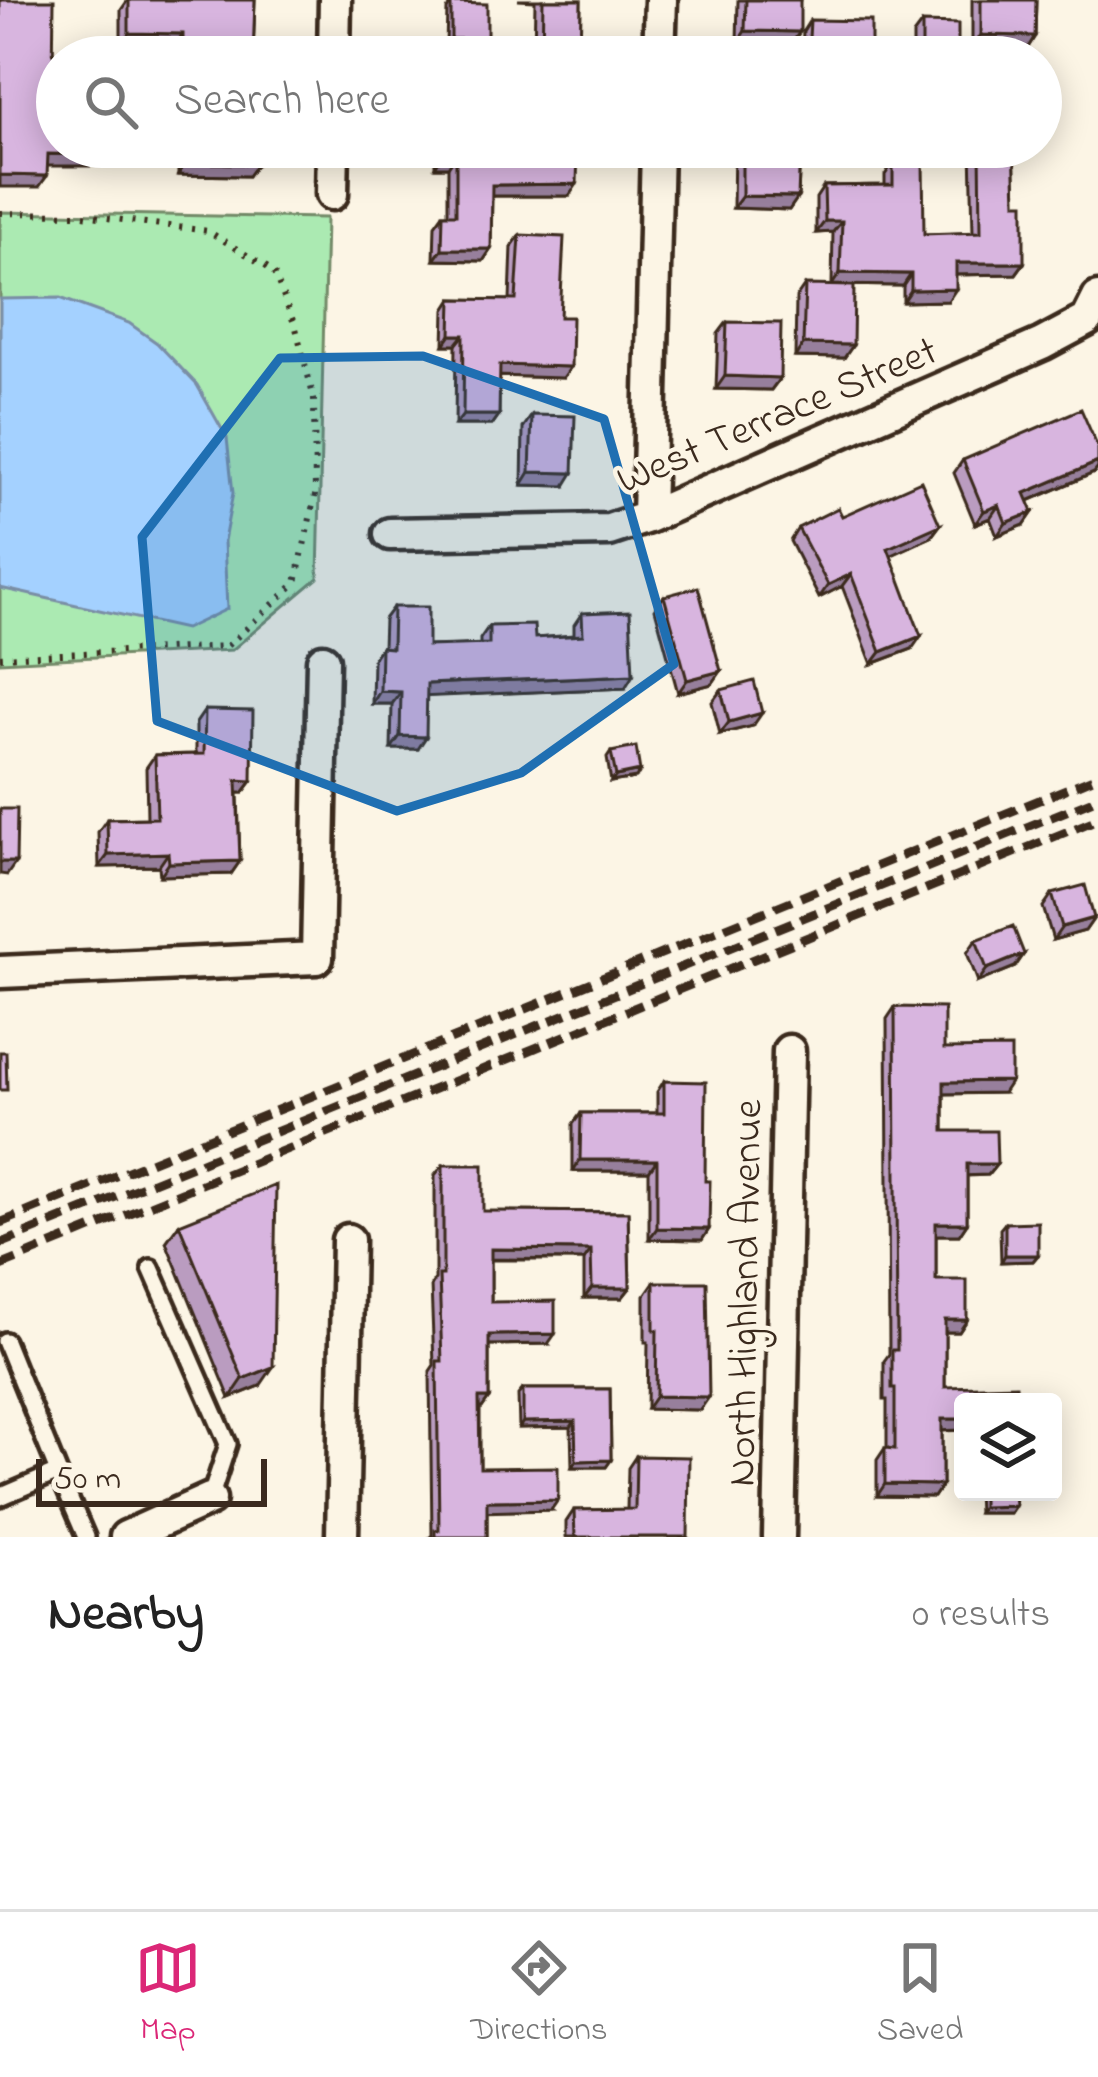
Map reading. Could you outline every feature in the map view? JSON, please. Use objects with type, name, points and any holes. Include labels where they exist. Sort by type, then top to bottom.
[{"type":"street","points":[[334,36],[335,0]]},
{"type":"street","points":[[660,36],[661,0]]},
{"type":"street","points":[[332,194],[333,168]]},
{"type":"street","points":[[648,517],[656,168]]},
{"type":"street","name":"West Terrace Street","points":[[390,534],[609,530],[648,517],[1042,344],[1087,320],[1098,298]]},
{"type":"street","points":[[0,972],[317,958],[323,660]]},
{"type":"street","name":"North Highland Avenue","points":[[779,1537],[789,1052]]},
{"type":"street","points":[[342,1537],[347,1240]]},
{"type":"street","points":[[126,1537],[210,1499]]},
{"type":"lane","points":[[151,1268],[229,1444],[210,1499]]},
{"type":"lane","points":[[5,1341],[86,1537]]},
{"type":"lane","points":[[0,1497],[58,1472]]},
{"type":"path","points":[[0,213],[76,214],[208,231],[273,271],[296,328],[314,399],[315,495],[296,583],[227,646],[0,657]]},
{"type":"highlighted area","points":[[423,356],[604,419],[674,664],[521,773],[397,811],[157,721],[142,537],[280,358]]},
{"type":"green space","points":[[0,212],[326,218],[318,578],[232,650],[0,662]]},
{"type":"water","points":[[60,298],[129,323],[157,343],[197,385],[227,438],[233,493],[224,541],[227,609],[185,629],[0,588],[0,299]]},
{"type":"building","points":[[0,0],[54,0],[54,36],[36,36],[36,168],[47,168],[47,176],[0,175]]},
{"type":"building","points":[[129,0],[255,0],[254,36],[129,33]]},
{"type":"building","points":[[543,0],[581,0],[580,36],[542,36]]},
{"type":"building","points":[[746,0],[800,0],[800,32],[745,31]]},
{"type":"building","points":[[981,0],[1036,0],[1035,36],[981,35]]},
{"type":"building","points":[[451,3],[487,4],[487,36],[451,36]]},
{"type":"building","points":[[810,20],[871,21],[871,36],[809,36]]},
{"type":"building","points":[[922,23],[958,24],[958,36],[922,36]]},
{"type":"building","points":[[456,168],[577,168],[577,184],[492,185],[491,249],[442,249],[443,214],[456,214]]},
{"type":"building","points":[[742,168],[799,168],[798,197],[742,196]]},
{"type":"building","points":[[893,168],[923,168],[924,234],[981,232],[980,168],[1015,168],[1016,203],[1024,203],[1024,263],[956,263],[956,289],[911,290],[911,274],[840,273],[842,221],[825,221],[824,186],[893,185]]},
{"type":"building","points":[[520,235],[564,237],[560,317],[572,317],[571,367],[500,365],[499,415],[463,415],[464,335],[451,335],[452,299],[516,300]]},
{"type":"building","points":[[805,285],[854,286],[853,345],[803,344]]},
{"type":"building","points":[[727,322],[781,323],[780,378],[725,376]]},
{"type":"building","points":[[1081,409],[1098,448],[1098,462],[1025,493],[1033,512],[1006,523],[999,505],[984,511],[963,460]]},
{"type":"building","points":[[532,415],[575,416],[573,473],[530,472]]},
{"type":"building","points":[[921,481],[940,525],[888,548],[921,636],[881,652],[851,574],[828,585],[798,528],[838,508],[842,516]]},
{"type":"building","points":[[698,587],[721,671],[687,680],[664,596]]},
{"type":"building","points":[[393,607],[428,607],[428,646],[489,644],[489,626],[534,625],[535,638],[583,635],[582,613],[630,611],[633,675],[427,684],[426,737],[400,736],[401,692],[380,691],[381,647],[392,648]]},
{"type":"building","points":[[754,681],[762,713],[729,722],[721,690]]},
{"type":"building","points":[[205,710],[253,711],[252,781],[237,780],[240,861],[169,863],[168,853],[108,855],[107,819],[157,818],[155,755],[204,754]]},
{"type":"building","points":[[636,747],[640,771],[616,776],[611,752]]},
{"type":"building","points":[[0,809],[17,809],[16,862],[0,862]]},
{"type":"building","points":[[1085,885],[1094,918],[1062,927],[1052,894]]},
{"type":"building","points":[[1013,926],[1024,954],[987,969],[976,940]]},
{"type":"building","points":[[895,1007],[944,1008],[944,1049],[1011,1048],[1011,1081],[944,1082],[944,1131],[996,1131],[997,1164],[967,1164],[967,1223],[936,1223],[936,1280],[967,1280],[967,1320],[945,1320],[945,1387],[1016,1385],[1016,1393],[954,1393],[954,1419],[942,1419],[942,1485],[885,1484],[885,1448],[895,1449],[892,1350],[897,1350]]},
{"type":"building","points":[[0,1052],[6,1052],[7,1090],[0,1090]]},
{"type":"building","points":[[664,1081],[706,1082],[709,1229],[657,1228],[657,1160],[580,1160],[581,1113],[664,1113]]},
{"type":"building","points":[[443,1165],[483,1165],[483,1211],[628,1212],[630,1288],[592,1288],[591,1250],[491,1249],[491,1302],[555,1301],[555,1334],[489,1335],[489,1398],[479,1398],[480,1468],[558,1467],[558,1500],[487,1501],[487,1537],[435,1537],[439,1530],[437,1361],[442,1361]]},
{"type":"building","points":[[276,1185],[273,1367],[243,1379],[179,1224]]},
{"type":"building","points":[[1038,1222],[1038,1255],[1005,1255],[1005,1223]]},
{"type":"building","points":[[654,1282],[707,1282],[709,1397],[656,1396]]},
{"type":"building","points":[[523,1389],[610,1389],[611,1460],[576,1461],[575,1421],[523,1422]]},
{"type":"building","points":[[636,1456],[689,1457],[688,1537],[575,1537],[574,1510],[635,1509]]},
{"type":"building","points":[[982,1501],[1015,1501],[1015,1506],[982,1507]]},
{"type":"railway","points":[[0,1223],[1098,776]]},
{"type":"railway","points":[[0,1244],[1098,798]]},
{"type":"railway","points":[[0,1266],[1098,819]]}]
